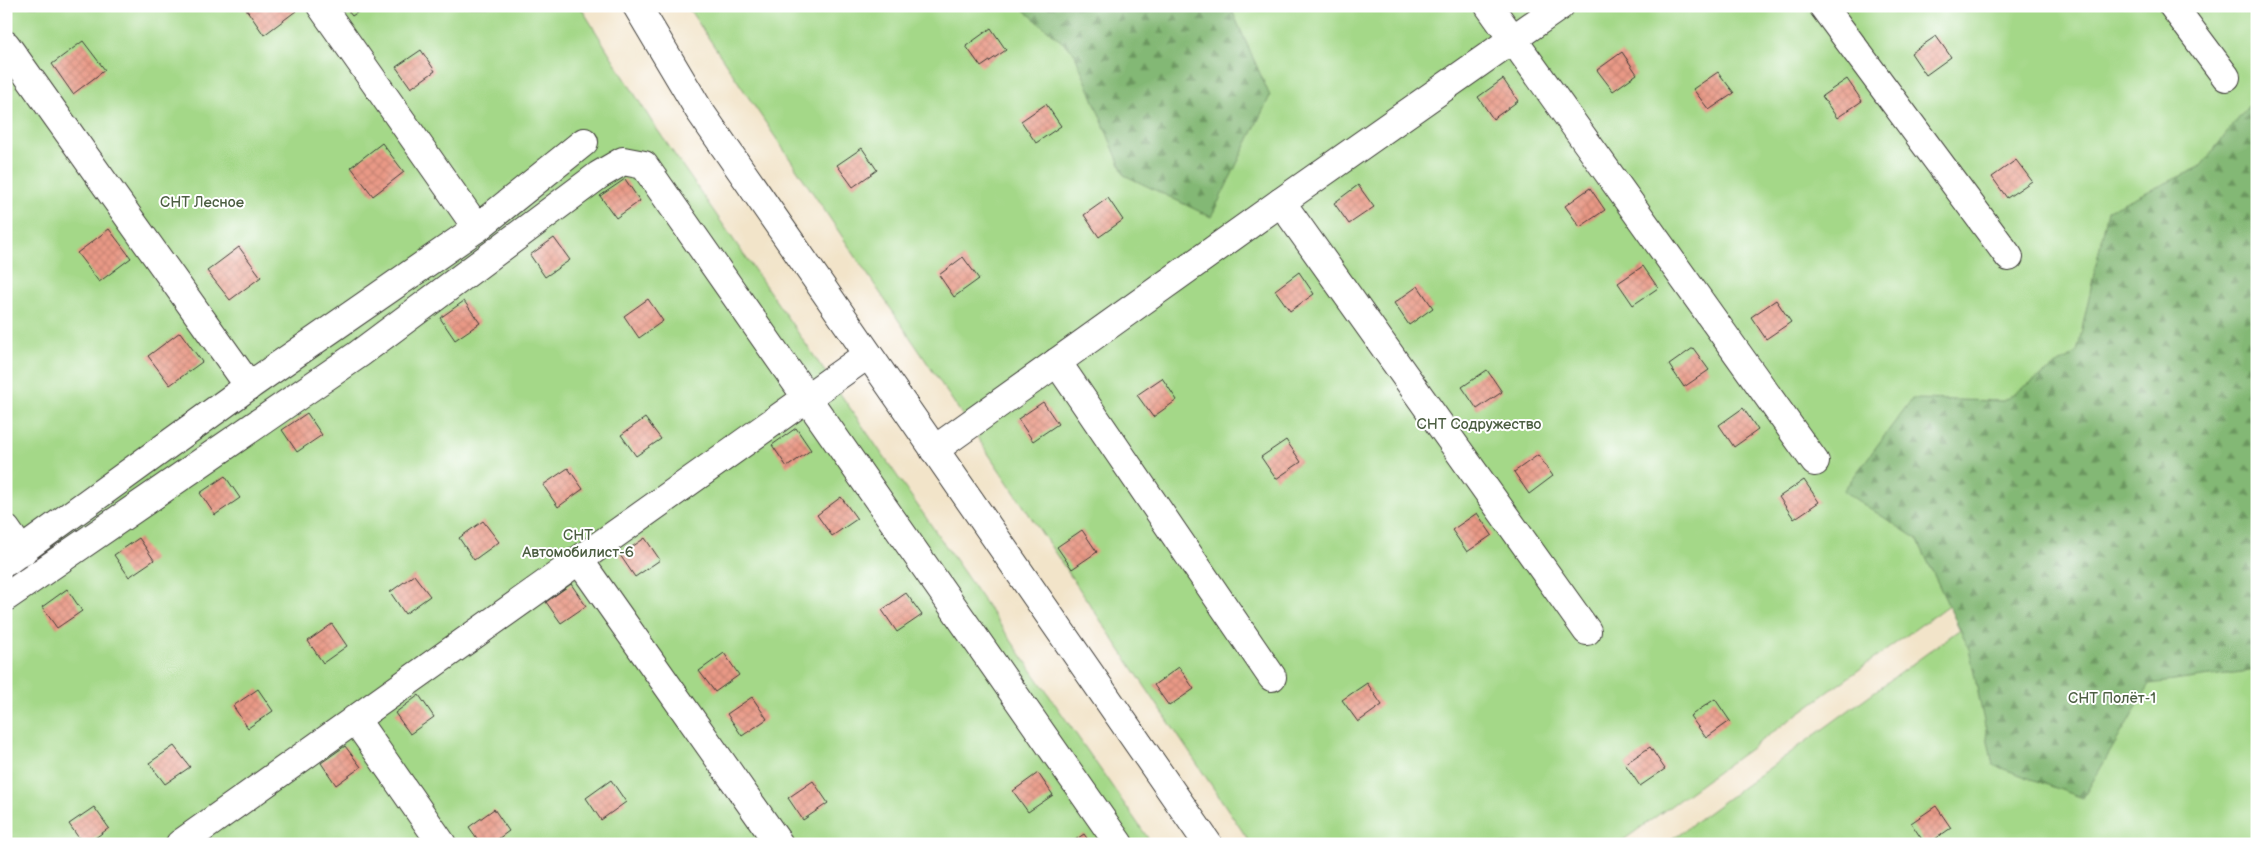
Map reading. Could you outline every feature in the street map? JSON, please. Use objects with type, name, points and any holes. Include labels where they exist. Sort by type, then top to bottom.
[{"type":"street","points":[[321,6],[477,228]]},
{"type":"street","points":[[636,6],[699,110],[867,355],[1208,844]]},
{"type":"street","points":[[1489,6],[1815,462]]},
{"type":"street","points":[[934,450],[1281,202],[1560,6]]},
{"type":"street","points":[[1823,6],[2009,257]]},
{"type":"street","points":[[2173,6],[2226,77]]},
{"type":"street","points":[[6,44],[249,386]]},
{"type":"street","points":[[6,529],[14,557],[249,386],[477,228],[584,142]]},
{"type":"street","points":[[6,597],[359,354],[599,175],[623,161],[644,165],[1119,844]]},
{"type":"street","points":[[1281,202],[1587,631]]},
{"type":"street","points":[[180,844],[867,355]]},
{"type":"street","points":[[1058,362],[1272,677]]},
{"type":"street","points":[[579,560],[779,844]]},
{"type":"street","points":[[355,719],[442,844]]},
{"type":"green space","name":"СНТ Автомобилист-6","points":[[6,6],[580,6],[652,122],[1152,844],[6,844]]},
{"type":"green space","name":"СНТ Содружество","points":[[687,6],[2257,6],[2257,382],[1618,844],[1251,844]]},
{"type":"green space","points":[[1019,6],[1230,6],[1270,96],[1211,217],[1124,175],[1074,52]]},
{"type":"green space","points":[[2257,95],[2257,670],[2150,684],[2083,798],[1993,765],[1969,649],[1917,539],[1843,491],[1912,399],[2003,401],[2077,352],[2108,210],[2200,167]]},
{"type":"green space","name":"СНТ Полёт-1","points":[[2257,413],[2257,844],[1665,844]]},
{"type":"building","points":[[244,6],[293,6],[296,11],[264,35]]},
{"type":"building","points":[[344,6],[367,6],[352,16]]},
{"type":"building","points":[[991,28],[1006,50],[981,67],[966,46]]},
{"type":"building","points":[[1936,36],[1951,57],[1926,75],[1911,53]]},
{"type":"building","points":[[83,41],[105,70],[73,94],[52,64]]},
{"type":"building","points":[[421,50],[435,71],[411,88],[396,67]]},
{"type":"building","points":[[1622,52],[1637,74],[1613,91],[1597,70]]},
{"type":"building","points":[[1718,72],[1734,93],[1709,110],[1693,89]]},
{"type":"building","points":[[1503,79],[1518,101],[1493,119],[1478,97]]},
{"type":"building","points":[[1847,79],[1862,101],[1837,118],[1822,96]]},
{"type":"building","points":[[1046,104],[1061,126],[1036,143],[1021,121]]},
{"type":"building","points":[[382,143],[404,172],[373,196],[351,167]]},
{"type":"building","points":[[862,148],[877,170],[853,187],[837,165]]},
{"type":"building","points":[[2016,160],[2032,181],[2007,198],[1992,177]]},
{"type":"building","points":[[625,179],[640,201],[616,218],[600,196]]},
{"type":"building","points":[[1358,185],[1374,207],[1349,224],[1334,203]]},
{"type":"building","points":[[1590,188],[1605,210],[1580,227],[1565,206]]},
{"type":"building","points":[[1108,198],[1123,220],[1099,237],[1084,215]]},
{"type":"building","points":[[109,229],[131,258],[99,282],[77,253]]},
{"type":"building","points":[[554,238],[570,260],[545,277],[530,255]]},
{"type":"building","points":[[239,247],[261,277],[230,300],[207,271]]},
{"type":"building","points":[[963,257],[979,279],[954,297],[939,275]]},
{"type":"building","points":[[1643,266],[1658,288],[1633,305],[1618,283]]},
{"type":"building","points":[[1299,272],[1314,294],[1290,311],[1275,290]]},
{"type":"building","points":[[1418,286],[1433,308],[1409,325],[1394,303]]},
{"type":"building","points":[[648,299],[663,321],[639,338],[624,316]]},
{"type":"building","points":[[1776,300],[1791,322],[1766,339],[1751,317]]},
{"type":"building","points":[[464,301],[480,323],[455,340],[440,318]]},
{"type":"building","points":[[180,332],[202,362],[170,385],[148,356]]},
{"type":"building","points":[[1693,348],[1709,370],[1684,387],[1669,365]]},
{"type":"building","points":[[1487,370],[1502,392],[1477,409],[1462,387]]},
{"type":"building","points":[[1162,378],[1177,400],[1153,417],[1137,395]]},
{"type":"building","points":[[1043,402],[1058,424],[1033,441],[1018,419]]},
{"type":"building","points":[[1743,408],[1758,430],[1734,447],[1719,425]]},
{"type":"building","points":[[307,413],[322,435],[297,452],[282,430]]},
{"type":"building","points":[[645,418],[661,439],[636,456],[621,435]]},
{"type":"building","points":[[796,428],[811,450],[787,467],[772,445]]},
{"type":"building","points":[[1286,440],[1301,462],[1276,479],[1261,457]]},
{"type":"building","points":[[1538,455],[1553,476],[1529,494],[1514,472]]},
{"type":"building","points":[[568,468],[583,489],[558,507],[543,485]]},
{"type":"building","points":[[225,476],[240,498],[215,515],[200,493]]},
{"type":"building","points":[[1804,480],[1819,502],[1794,519],[1779,497]]},
{"type":"building","points":[[841,497],[857,519],[832,536],[817,515]]},
{"type":"building","points":[[1477,513],[1492,535],[1467,552],[1452,530]]},
{"type":"building","points":[[483,521],[499,542],[474,560],[459,538]]},
{"type":"building","points":[[1082,530],[1097,552],[1072,569],[1057,547]]},
{"type":"building","points":[[139,538],[154,560],[129,577],[114,555]]},
{"type":"building","points":[[645,538],[660,560],[635,577],[620,555]]},
{"type":"building","points":[[414,575],[430,596],[405,614],[390,592]]},
{"type":"building","points":[[571,584],[586,606],[561,623],[546,602]]},
{"type":"building","points":[[67,589],[82,611],[57,628],[42,607]]},
{"type":"building","points":[[906,593],[922,615],[897,632],[882,610]]},
{"type":"building","points":[[332,624],[347,646],[323,663],[308,641]]},
{"type":"building","points":[[724,653],[739,675],[715,692],[699,671]]},
{"type":"building","points":[[1179,667],[1194,689],[1169,706],[1154,685]]},
{"type":"building","points":[[1367,683],[1382,705],[1358,722],[1342,700]]},
{"type":"building","points":[[258,689],[273,711],[248,728],[233,706]]},
{"type":"building","points":[[419,695],[434,717],[410,734],[395,713]]},
{"type":"building","points":[[752,697],[767,719],[742,736],[727,714]]},
{"type":"building","points":[[1715,699],[1730,721],[1706,738],[1690,716]]},
{"type":"building","points":[[174,746],[190,767],[165,784],[149,763]]},
{"type":"building","points":[[345,746],[361,767],[336,785],[321,763]]},
{"type":"building","points":[[1650,747],[1665,769],[1640,786],[1625,764]]},
{"type":"building","points":[[1038,773],[1053,795],[1028,812],[1013,791]]},
{"type":"building","points":[[611,780],[626,802],[601,820],[586,798]]},
{"type":"building","points":[[813,781],[828,803],[803,820],[788,798]]},
{"type":"building","points":[[1936,806],[1951,828],[1928,844],[1925,844],[1911,823]]},
{"type":"building","points":[[94,807],[109,828],[87,844],[83,844],[69,824]]},
{"type":"building","points":[[494,809],[509,831],[491,844],[481,844],[469,827]]},
{"type":"building","points":[[1084,834],[1091,844],[1069,844]]},
{"type":"park label","name":"СНТ Лесное","points":[[202,202]]}]
